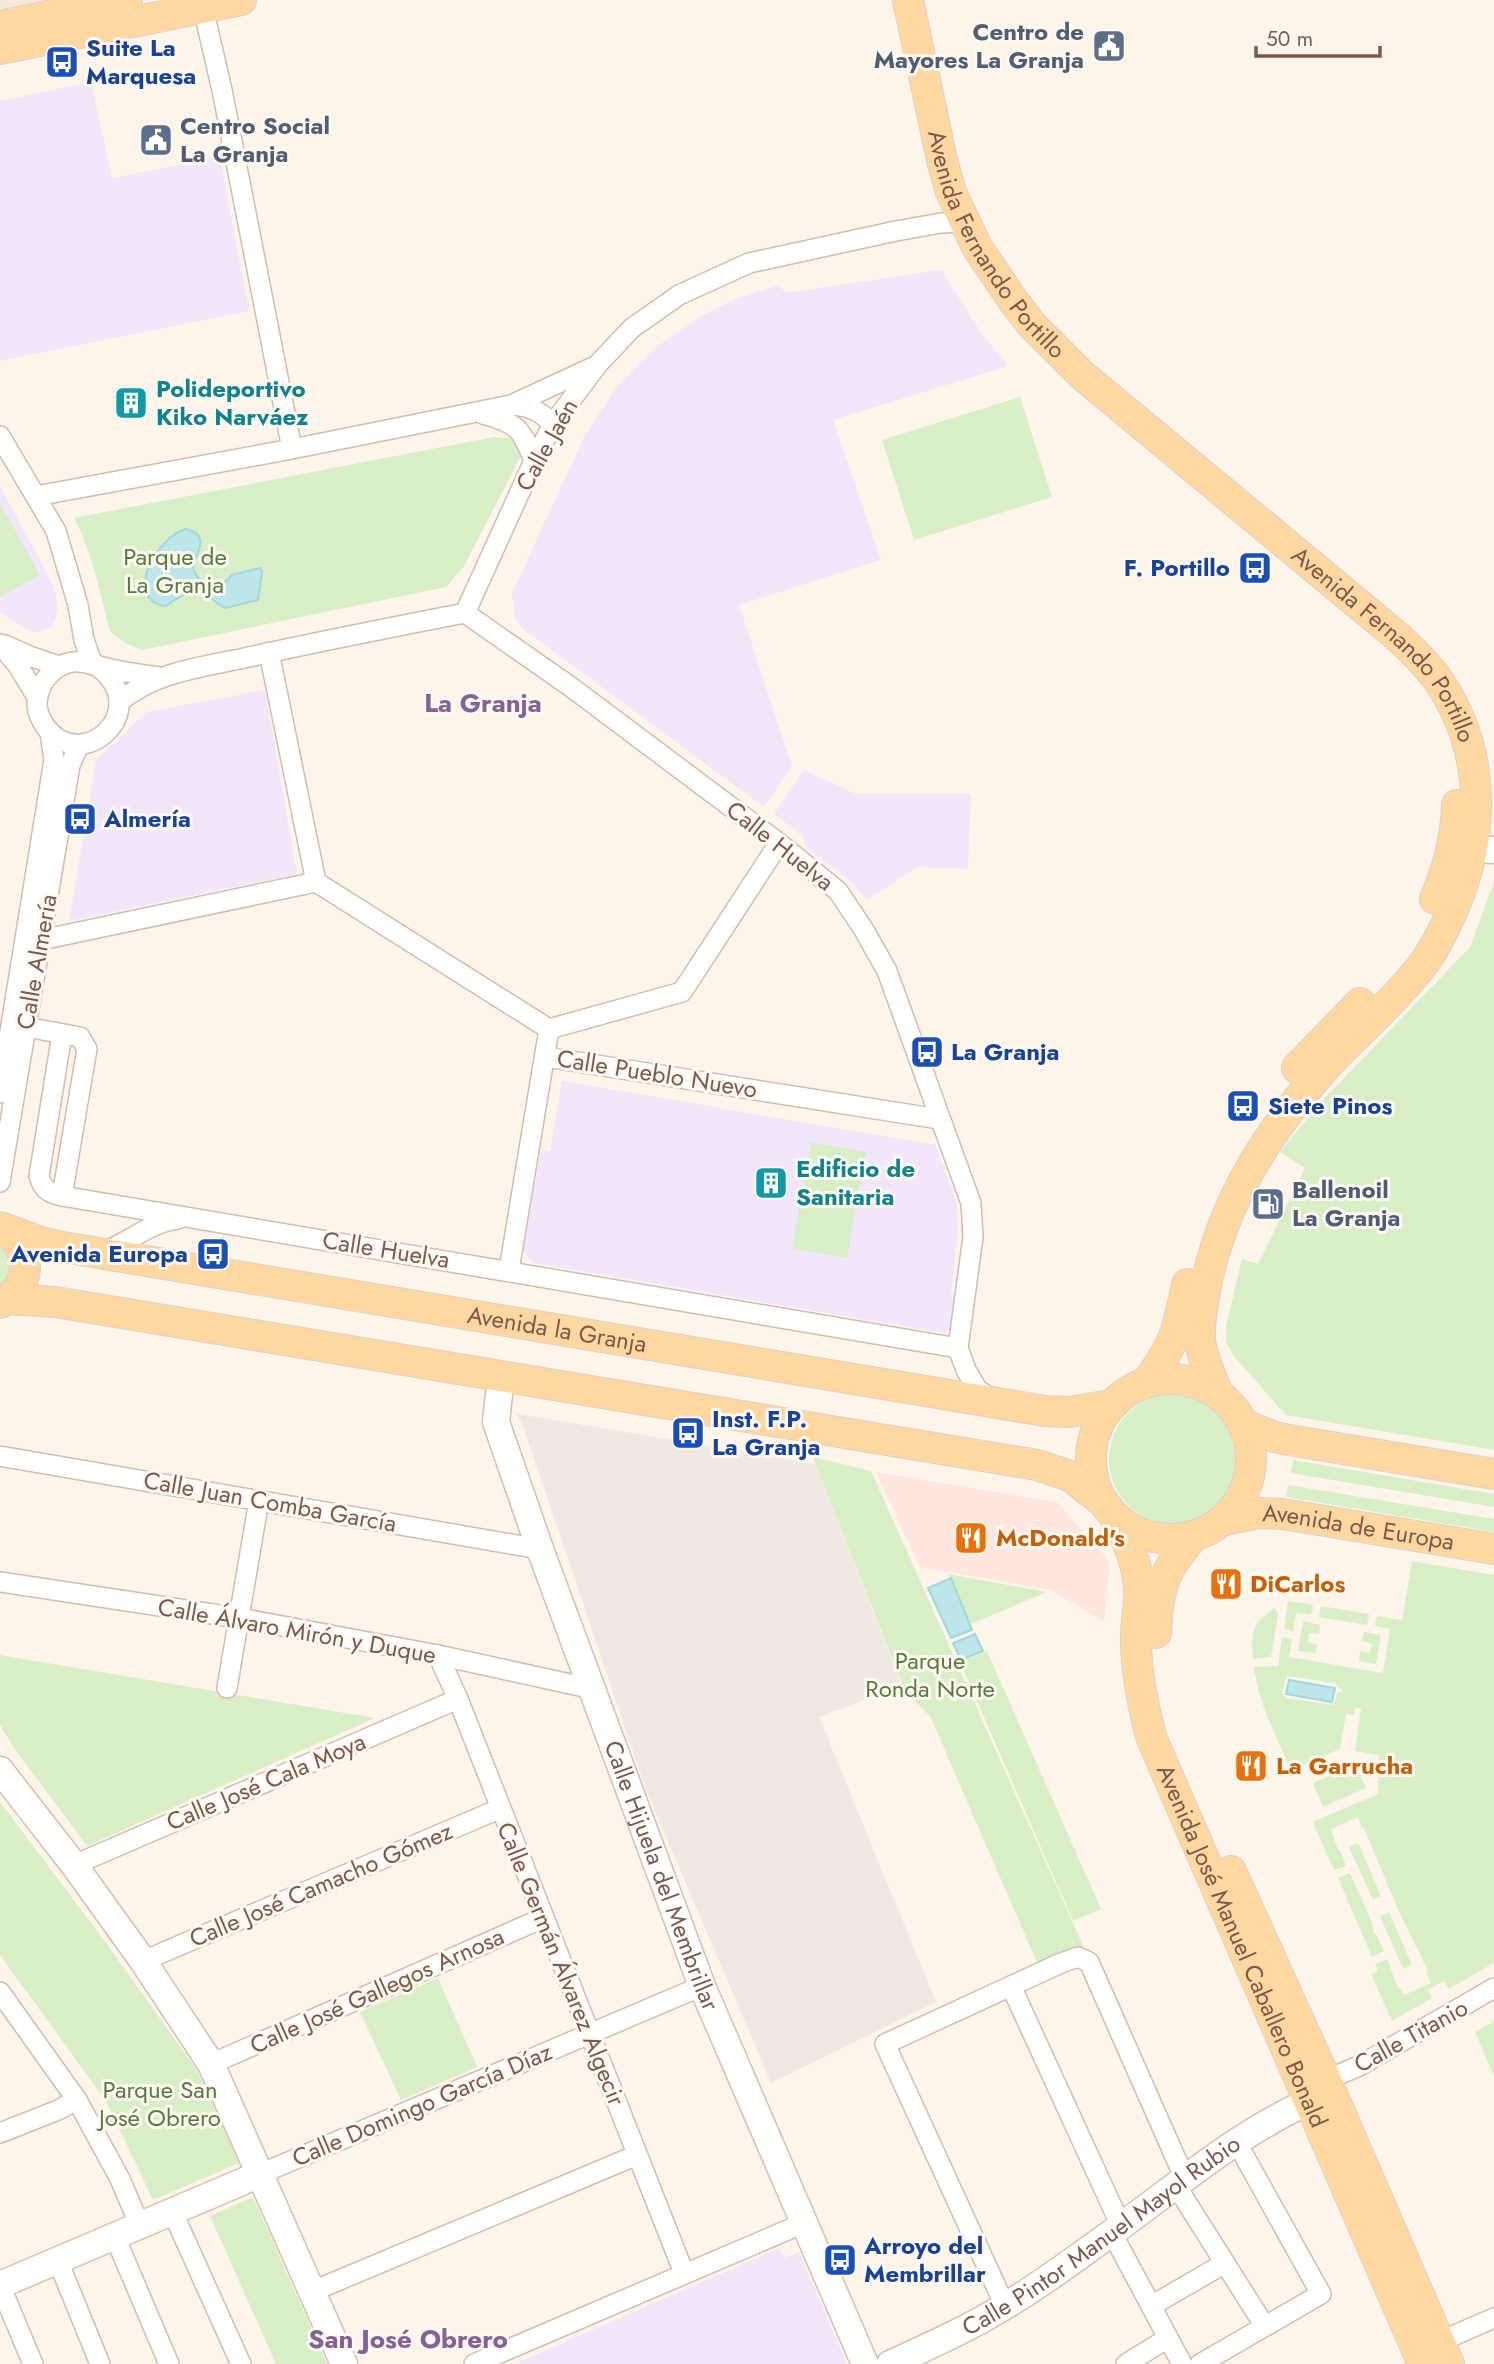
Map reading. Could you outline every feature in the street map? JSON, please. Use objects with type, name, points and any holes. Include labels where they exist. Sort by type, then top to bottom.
[{"type":"main road","points":[[0,26],[127,0]]},
{"type":"main road","points":[[0,49],[240,0]]},
{"type":"main road","name":"Avenida Fernando Portillo","points":[[887,0],[923,170],[952,223],[983,294],[1012,331],[1050,372],[1403,670],[1430,706],[1447,744],[1454,772],[1456,827],[1443,879],[1419,935],[1385,979],[1324,1038],[1287,1080],[1234,1155],[1213,1199],[1193,1254],[1174,1340],[1146,1383]]},
{"type":"main road","name":"Avenida Fernando Portillo","points":[[908,0],[951,192],[952,223],[1056,351],[1398,637],[1437,678],[1453,705],[1473,760],[1483,850],[1436,945],[1423,965],[1331,1061],[1286,1114],[1239,1188],[1216,1248],[1201,1315],[1200,1342],[1218,1394]]},
{"type":"main road","name":"Avenida la Granja","points":[[3,1228],[41,1242],[101,1254],[1045,1411],[1070,1412],[1111,1405]]},
{"type":"main road","name":"Avenida la Granja","points":[[3,1228],[21,1246],[25,1263],[22,1282],[4,1301]]},
{"type":"main road","name":"Avenida la Granja","points":[[4,1301],[55,1302],[1037,1465],[1070,1476],[1108,1509]]},
{"type":"main road","name":"Avenida de Europa","points":[[1164,1379],[1183,1380],[1218,1394],[1245,1425],[1250,1445],[1252,1462],[1240,1501],[1224,1520],[1193,1537],[1172,1540],[1151,1538],[1132,1530],[1108,1509],[1091,1471],[1092,1440],[1099,1421],[1111,1405],[1127,1391],[1146,1383],[1164,1379]]},
{"type":"main road","name":"Avenida de Europa","points":[[1245,1425],[1274,1437],[1494,1474]]},
{"type":"main road","name":"Avenida José Manuel Caballero Bonald","points":[[1108,1509],[1131,1546],[1139,1590],[1136,1619],[1137,1660],[1142,1701],[1152,1739],[1318,2090]]},
{"type":"main road","name":"Avenida de Europa","points":[[1224,1520],[1258,1513],[1283,1514],[1494,1549]]},
{"type":"main road","name":"Avenida José Manuel Caballero Bonald","points":[[1193,1537],[1166,1571],[1157,1603],[1155,1658],[1160,1693],[1170,1730],[1426,2356]]},
{"type":"street","points":[[203,8],[222,90],[292,450]]},
{"type":"street","name":"Calle Jaén","points":[[465,613],[553,424],[598,365],[632,328],[679,295],[749,263],[952,223]]},
{"type":"street","points":[[510,413],[598,365]]},
{"type":"street","points":[[36,496],[479,413],[510,413],[553,424]]},
{"type":"street","points":[[510,413],[526,438],[534,461]]},
{"type":"street","points":[[0,436],[56,531],[78,605],[84,640],[95,666],[109,675],[117,687],[119,702],[115,724],[105,735],[79,745],[69,744],[50,733],[40,719],[37,696],[0,643]]},
{"type":"street","points":[[61,666],[75,629],[78,605]]},
{"type":"street","points":[[119,702],[131,691],[160,677],[465,613]]},
{"type":"street","name":"Calle Huelva","points":[[62,1196],[958,1348],[974,1237],[971,1203],[887,971],[838,891],[779,843],[571,687],[465,613]]},
{"type":"street","points":[[0,643],[61,666]]},
{"type":"street","points":[[269,652],[316,882]]},
{"type":"street","points":[[37,696],[45,679],[61,666],[81,662],[160,677]]},
{"type":"street","name":"Calle Almería","points":[[0,1093],[54,760],[50,733]]},
{"type":"street","name":"Calle Almería","points":[[0,1182],[70,765],[79,745]]},
{"type":"street","points":[[41,940],[316,882],[550,1029],[682,992],[779,843]]},
{"type":"street","points":[[26,1027],[80,1037],[87,1049],[62,1196],[49,1193],[41,1186],[39,1177],[62,1034]]},
{"type":"street","points":[[546,1056],[550,1029]]},
{"type":"street","name":"Calle Pueblo Nuevo","points":[[509,1270],[546,1056],[939,1119]]},
{"type":"street","points":[[101,1254],[167,1220],[190,1217]]},
{"type":"street","points":[[958,1348],[977,1389],[997,1402]]},
{"type":"street","name":"Calle Hijuela del Membrillar","points":[[501,1375],[496,1422],[540,1549],[702,1986],[865,2364]]},
{"type":"street","name":"Calle Juan Comba García","points":[[0,1456],[540,1549]]},
{"type":"street","points":[[227,1688],[259,1500]]},
{"type":"street","name":"Calle Álvaro Mirón y Duque","points":[[0,1582],[239,1618],[438,1655],[593,1689]]},
{"type":"street","name":"Calle Germán Álvarez Algecir","points":[[438,1655],[458,1699],[499,1809],[684,2273]]},
{"type":"street","name":"Calle José Cala Moya","points":[[74,1864],[458,1699]]},
{"type":"street","points":[[0,1769],[74,1864],[143,1961],[211,2064],[344,2364]]},
{"type":"street","name":"Calle José Camacho Gómez","points":[[143,1961],[499,1809]]},
{"type":"street","name":"Calle José Gallegos Arnosa","points":[[211,2064],[542,1918]]},
{"type":"street","points":[[1005,2306],[885,2044],[1078,1957],[1089,1962],[1180,2180],[1225,2263],[1264,2325]]},
{"type":"street","name":"Calle Domingo García Díaz","points":[[258,2175],[702,1986]]},
{"type":"street","points":[[1011,1986],[1116,2229],[1151,2306],[1182,2364]]},
{"type":"street","name":"Calle Titanio","points":[[1318,2090],[1494,1988]]},
{"type":"street","points":[[0,1992],[78,2100],[120,2179],[140,2226]]},
{"type":"street","name":"Calle Pintor Manuel Mayol Rubio","points":[[890,2364],[1005,2306],[1116,2229],[1180,2180],[1318,2090]]},
{"type":"street","points":[[0,2133],[78,2100]]},
{"type":"street","points":[[1200,2364],[1321,2294],[1237,2143]]},
{"type":"street","points":[[311,2292],[637,2155]]},
{"type":"street","points":[[33,2364],[0,2285],[258,2175]]},
{"type":"street","points":[[173,2213],[241,2364]]},
{"type":"street","points":[[474,2364],[804,2223]]},
{"type":"street","points":[[115,2237],[169,2364]]},
{"type":"street","points":[[58,2261],[100,2364]]},
{"type":"street","points":[[1151,2306],[1225,2263]]},
{"type":"street","points":[[1426,2356],[1494,2319]]},
{"type":"street","points":[[1126,2364],[1168,2338]]},
{"type":"shaded area","points":[[0,0],[51,0],[0,10]]},
{"type":"shaded area","points":[[91,82],[112,178],[220,157],[249,311],[0,361],[0,101]]},
{"type":"shaded area","points":[[941,270],[982,334],[1008,366],[833,420],[881,560],[739,605],[792,766],[764,807],[522,628],[515,618],[512,593],[585,435],[616,388],[655,348],[701,316],[738,298],[780,285],[785,293]]},
{"type":"shaded area","points":[[0,486],[54,586],[58,609],[53,626],[40,632],[29,631],[0,612]]},
{"type":"shaded area","points":[[265,690],[297,874],[69,921],[96,760],[147,712]]},
{"type":"shaded area","points":[[804,770],[856,794],[971,794],[968,869],[917,867],[867,900],[852,883],[806,846],[803,836],[774,814]]},
{"type":"shaded area","points":[[562,1081],[936,1145],[957,1205],[958,1232],[950,1330],[945,1333],[533,1263],[523,1251],[541,1150],[550,1151]]},
{"type":"shaded area","points":[[517,1414],[816,1464],[902,1686],[819,1717],[936,2002],[771,2083],[647,1792]]},
{"type":"shaded area","points":[[876,1472],[1057,1502],[1110,1562],[1104,1621],[1050,1590],[920,1567]]},
{"type":"shaded area","points":[[780,2248],[784,2258],[799,2252],[846,2362],[514,2364]]},
{"type":"green space","points":[[1020,397],[1052,497],[914,540],[882,440]]},
{"type":"green space","name":"Parque de La Granja","points":[[494,437],[515,439],[522,454],[463,568],[446,587],[142,650],[125,643],[110,631],[91,560],[74,518]]},
{"type":"green space","points":[[0,503],[40,575],[0,597]]},
{"type":"green space","points":[[1494,882],[1494,1450],[1286,1415],[1233,1355],[1226,1342],[1226,1326],[1242,1259],[1258,1264],[1305,1168],[1280,1152],[1319,1104],[1470,947]]},
{"type":"green space","points":[[811,1142],[866,1152],[847,1258],[792,1248]]},
{"type":"green space","points":[[0,1240],[7,1245],[12,1275],[0,1290]]},
{"type":"green space","points":[[1174,1394],[1199,1399],[1220,1413],[1234,1434],[1239,1459],[1234,1484],[1220,1505],[1199,1519],[1174,1524],[1149,1519],[1128,1505],[1114,1484],[1109,1459],[1114,1434],[1128,1413],[1149,1399]]},
{"type":"green space","name":"Parque Ronda Norte","points":[[813,1457],[871,1471],[1085,1950],[1039,1967],[930,1716],[905,1691]]},
{"type":"green space","points":[[1293,1460],[1494,1494],[1494,1507],[1291,1473]]},
{"type":"green space","points":[[1288,1485],[1494,1519],[1494,1532],[1286,1497]]},
{"type":"green space","points":[[1412,1561],[1494,1575],[1494,1963],[1449,1989],[1444,1981],[1428,1990],[1432,1998],[1392,2021],[1371,1974],[1378,1971],[1375,1964],[1387,1959],[1404,1995],[1431,1983],[1426,1972],[1428,1971],[1358,1817],[1331,1829],[1346,1866],[1334,1870],[1313,1822],[1378,1794],[1379,1755],[1355,1751],[1361,1708],[1355,1708],[1354,1715],[1346,1714],[1340,1749],[1291,1770],[1264,1707],[1254,1667],[1278,1666],[1282,1637],[1292,1639],[1289,1657],[1383,1673],[1390,1629],[1375,1626],[1377,1616],[1402,1620]],"holes":[[[1287,1676],[1335,1683],[1338,1688],[1343,1689],[1338,1692],[1333,1705],[1286,1698],[1282,1693]]]},
{"type":"green space","points":[[948,1574],[1047,1592],[971,1624]]},
{"type":"green space","points":[[1288,1601],[1313,1605],[1311,1615],[1296,1613],[1293,1631],[1284,1629]]},
{"type":"green space","points":[[1321,1606],[1369,1614],[1367,1625],[1319,1617]]},
{"type":"green space","points":[[1274,1608],[1278,1614],[1271,1657],[1253,1659],[1254,1630],[1261,1619]]},
{"type":"green space","points":[[1303,1621],[1320,1625],[1319,1634],[1309,1633],[1308,1643],[1317,1644],[1316,1653],[1298,1651]]},
{"type":"green space","points":[[1364,1632],[1381,1635],[1376,1664],[1359,1661],[1360,1651],[1370,1653],[1372,1644],[1362,1641]]},
{"type":"green space","points":[[987,1651],[1101,1909],[1073,1921],[960,1662]]},
{"type":"green space","points":[[0,1655],[375,1718],[87,1846],[0,1725]]},
{"type":"green space","points":[[1355,1764],[1366,1788],[1323,1807],[1313,1783]]},
{"type":"green space","name":"Parque San José Obrero","points":[[0,1802],[197,2070],[239,2163],[153,2200],[106,2101],[0,1955]]},
{"type":"green space","points":[[1358,1843],[1381,1896],[1373,1900],[1349,1847]]},
{"type":"green space","points":[[1350,1873],[1372,1923],[1374,1934],[1384,1951],[1372,1957],[1338,1878]]},
{"type":"green space","points":[[1389,1912],[1412,1965],[1403,1969],[1380,1916]]},
{"type":"green space","points":[[438,1978],[477,2067],[401,2100],[360,2012]]},
{"type":"green space","points":[[1494,2021],[1494,2076],[1475,2032]]},
{"type":"green space","points":[[253,2197],[327,2364],[276,2364],[210,2216]]},
{"type":"water","points":[[186,529],[194,532],[200,540],[193,567],[199,578],[205,583],[217,586],[231,575],[260,568],[262,572],[258,600],[226,608],[200,593],[182,596],[166,606],[153,601],[146,592],[145,581],[149,568],[165,543]]},
{"type":"water","points":[[951,1578],[972,1630],[951,1638],[928,1588]]},
{"type":"water","points":[[975,1634],[983,1651],[961,1660],[953,1643]]},
{"type":"water","points":[[1289,1680],[1335,1688],[1332,1702],[1286,1694]]},
{"type":"place","name":"Centro de Mayores La Granja","points":[[1109,46]]},
{"type":"place","name":"Suite La Marquesa","points":[[62,62]]},
{"type":"place","name":"Centro Social La Granja","points":[[156,140]]},
{"type":"place","name":"Polideportivo Kiko Narváez","points":[[131,403]]},
{"type":"place","name":"F. Portillo","points":[[1255,568]]},
{"type":"place","name":"Almería","points":[[80,819]]},
{"type":"place","name":"La Granja","points":[[927,1052]]},
{"type":"place","name":"Siete Pinos","points":[[1243,1106]]},
{"type":"place","name":"Edificio de Sanitaria","points":[[771,1183]]},
{"type":"place","name":"Ballenoil La Granja","points":[[1268,1204]]},
{"type":"place","name":"Avenida Europa","points":[[213,1254]]},
{"type":"place","name":"Inst. F.P. La Granja","points":[[688,1433]]},
{"type":"place","name":"McDonald's","points":[[971,1538]]},
{"type":"place","name":"DiCarlos","points":[[1226,1584]]},
{"type":"place","name":"La Garrucha","points":[[1251,1766]]},
{"type":"place","name":"Arroyo del Membrillar","points":[[840,2260]]},
{"type":"district","name":"La Granja","points":[[483,703]]},
{"type":"district","name":"San José Obrero","points":[[408,2339]]}]
